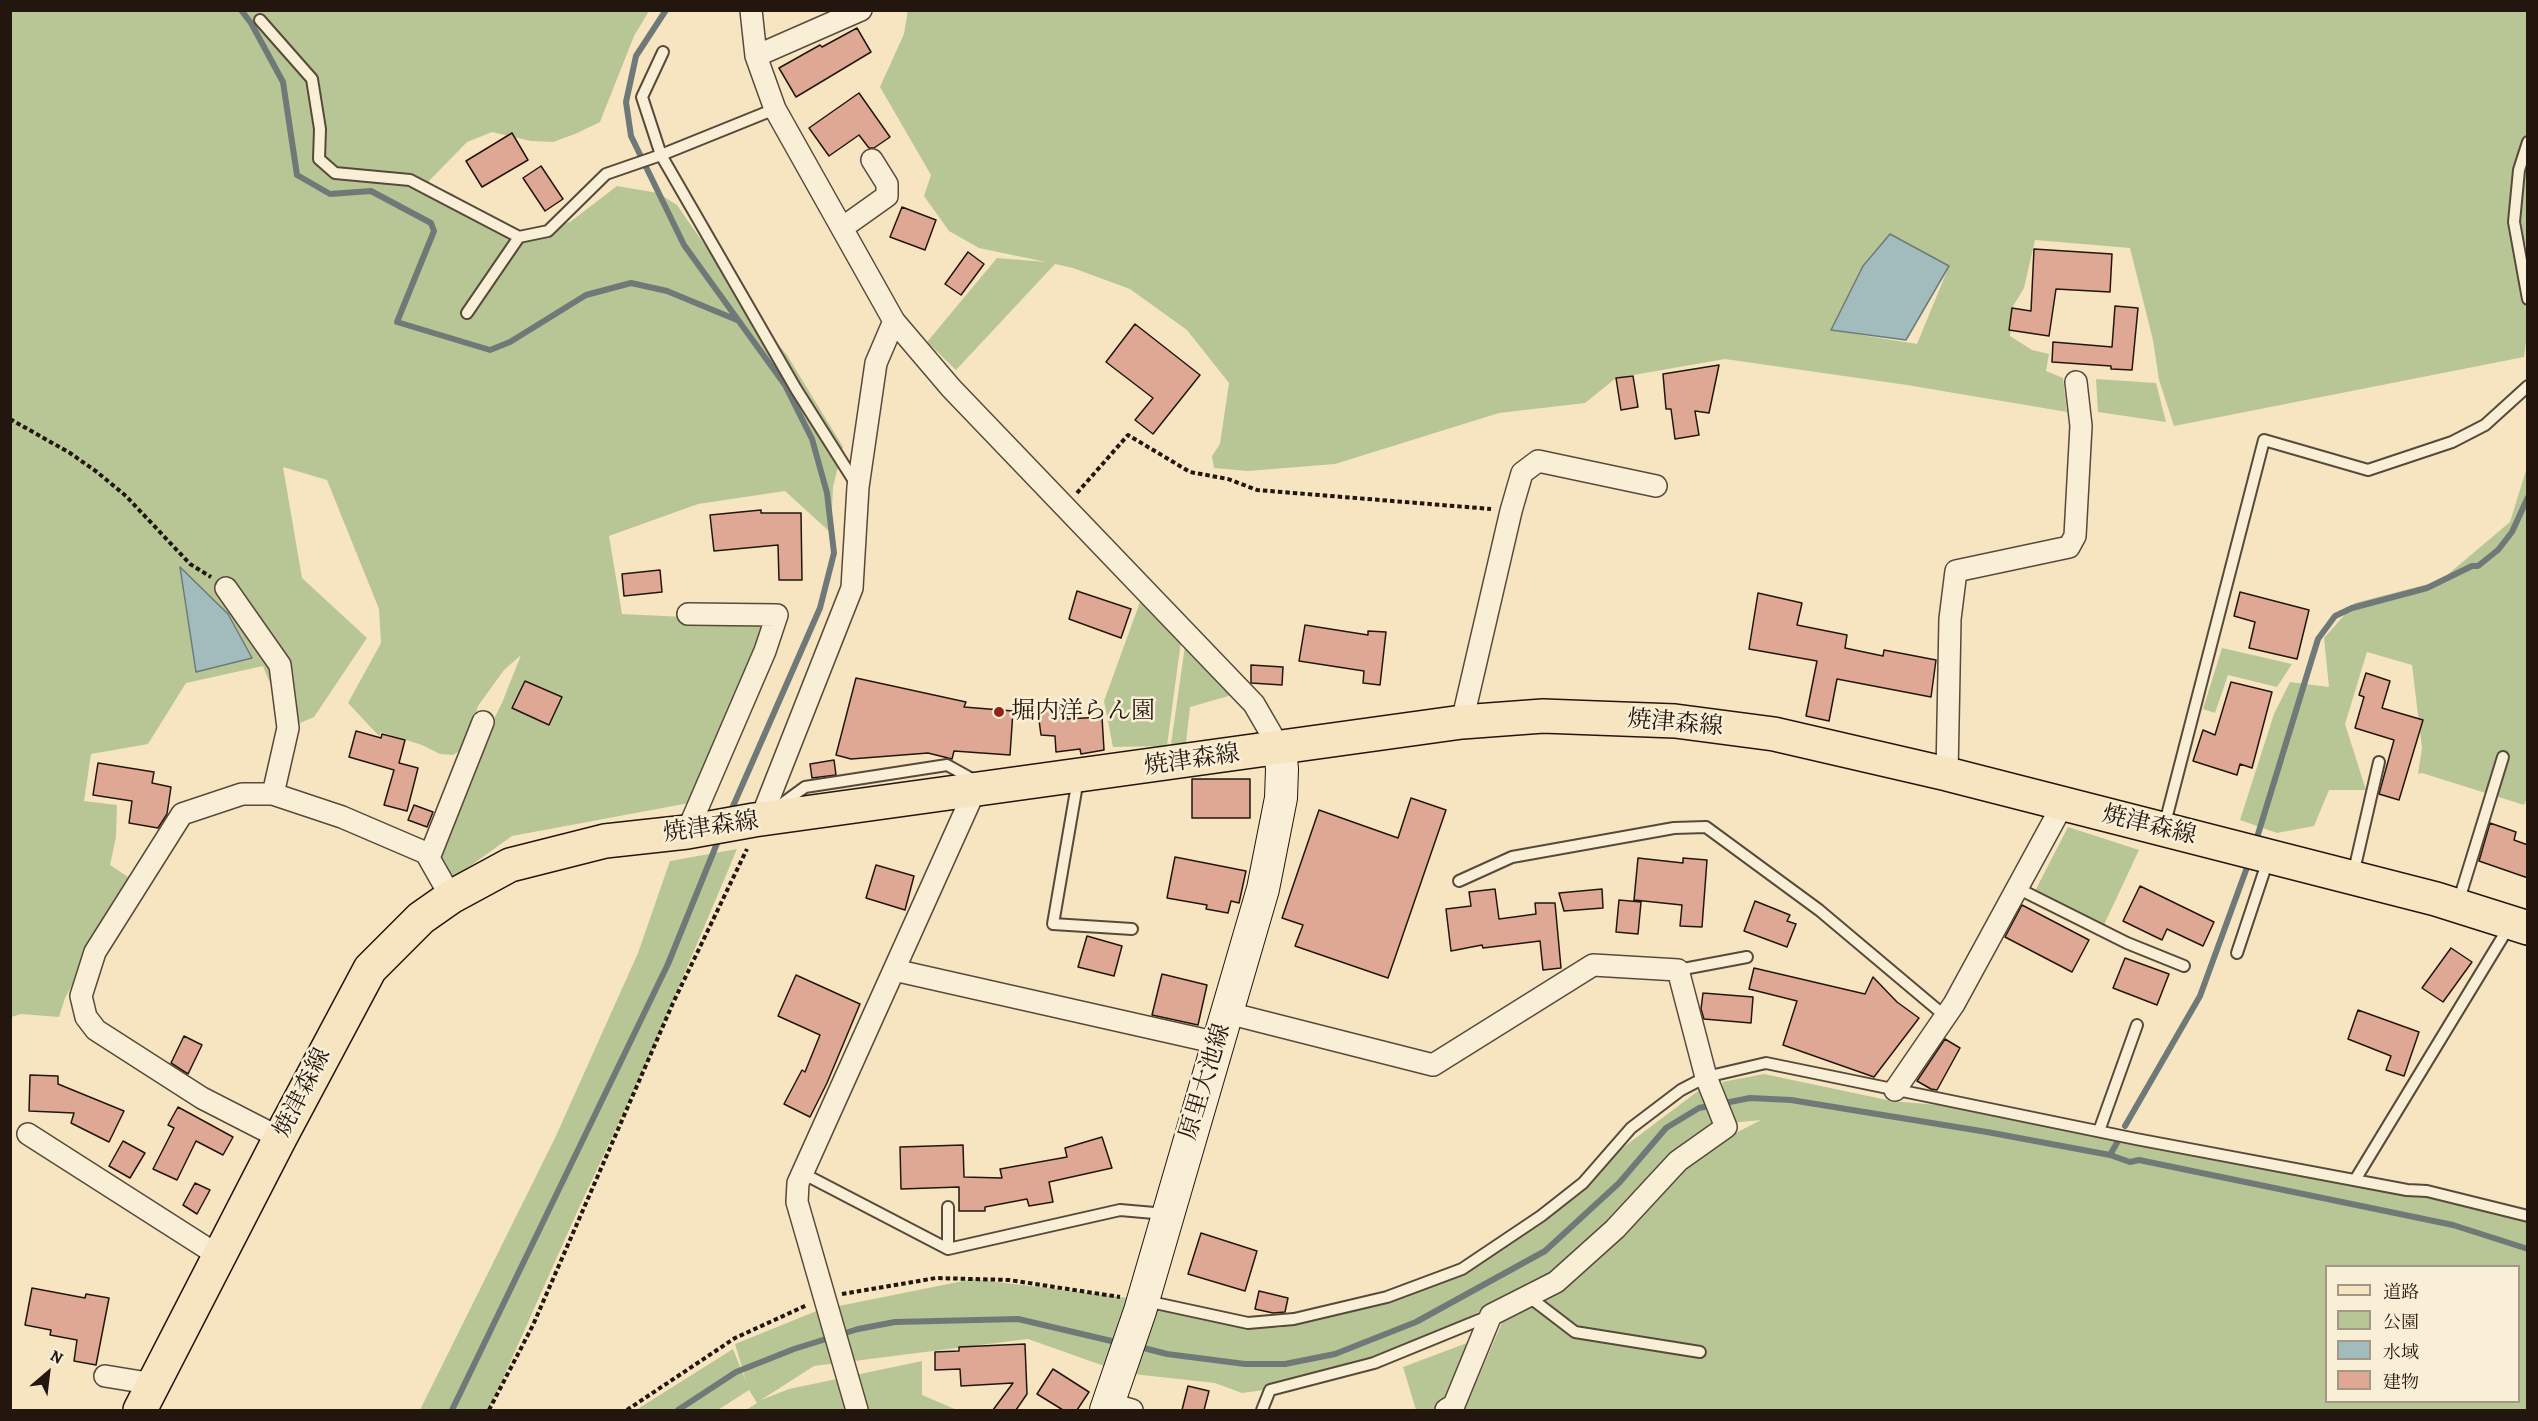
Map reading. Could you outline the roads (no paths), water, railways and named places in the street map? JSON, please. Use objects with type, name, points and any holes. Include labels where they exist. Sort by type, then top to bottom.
[{"type":"main road","name":"焼津森線","points":[[147,1397],[370,969],[421,918],[451,897],[510,865],[605,841],[757,821],[911,785],[982,789],[1462,722],[1543,716],[1675,721],[1774,734],[1947,774],[2352,878],[2520,925]]},
{"type":"main road","name":"原里大池線","points":[[1116,1408],[1124,1359],[1142,1306],[1263,889],[1281,788],[1280,749]]},
{"type":"street","points":[[751,10],[756,56],[775,109],[894,321],[951,388],[1254,704],[1280,749]]},
{"type":"street","points":[[756,56],[861,10]]},
{"type":"street","points":[[842,228],[887,196],[887,184],[872,160]]},
{"type":"street","points":[[757,821],[852,588],[858,487],[876,363],[894,321]]},
{"type":"street","points":[[1947,774],[1950,619],[1956,571],[2069,548],[2075,536],[2081,426],[2076,382]]},
{"type":"street","points":[[1462,722],[1510,511],[1522,473],[1538,461],[1656,486]]},
{"type":"street","points":[[226,588],[280,665],[288,728],[273,794]]},
{"type":"street","points":[[687,832],[765,651],[777,615],[688,614]]},
{"type":"street","points":[[429,858],[483,722]]},
{"type":"street","points":[[857,1410],[797,1202],[798,1183],[894,970],[982,789]]},
{"type":"street","points":[[280,1138],[202,1098],[96,1030],[86,1017],[81,996],[95,952],[183,814],[242,794],[273,794],[342,817],[426,853],[451,897]]},
{"type":"street","points":[[1895,1090],[1945,1016],[2063,804]]},
{"type":"street","points":[[1227,1013],[1433,1065],[1593,965],[1678,970],[1706,1077],[1726,1127],[1678,1161],[1615,1230],[1556,1282],[1491,1315],[1454,1405],[1446,1410]]},
{"type":"street","points":[[894,970],[1218,1043]]},
{"type":"street","points":[[28,1134],[219,1256]]},
{"type":"street","points":[[105,1376],[147,1397]]},
{"type":"lane","points":[[260,20],[312,79],[320,129],[319,159],[335,173],[410,180],[519,237],[548,231],[606,174],[658,156],[775,109]]},
{"type":"lane","points":[[663,52],[642,97],[658,156],[796,388],[858,487]]},
{"type":"lane","points":[[2528,142],[2519,170],[2514,222],[2528,299]]},
{"type":"lane","points":[[467,313],[519,237]]},
{"type":"lane","points":[[2163,830],[2264,440],[2368,470],[2427,452],[2469,434],[2485,424],[2528,386]]},
{"type":"lane","points":[[2457,906],[2503,757]]},
{"type":"lane","points":[[2352,878],[2379,762]]},
{"type":"lane","points":[[1079,776],[1053,924],[1132,929]]},
{"type":"lane","points":[[1459,881],[1512,857],[1674,828],[1706,827],[1819,910],[1945,1016]]},
{"type":"lane","points":[[2236,953],[2269,857]]},
{"type":"lane","points":[[2017,888],[2127,943],[2184,966]]},
{"type":"lane","points":[[2355,1180],[2520,925]]},
{"type":"lane","points":[[1678,970],[1747,957]]},
{"type":"lane","points":[[2099,1131],[2137,1025]]},
{"type":"lane","points":[[1142,1306],[1248,1323],[1282,1320],[1387,1297],[1462,1269],[1583,1183],[1631,1128],[1681,1090],[1706,1077],[1766,1063],[2099,1131],[2355,1180],[2427,1191],[2528,1216]]},
{"type":"lane","points":[[802,1173],[948,1249],[1120,1210],[1167,1215]]},
{"type":"lane","points":[[948,1207],[948,1249]]},
{"type":"lane","points":[[1528,1296],[1575,1332],[1700,1352]]},
{"type":"lane","points":[[1262,1410],[1270,1390],[1374,1363],[1491,1315]]},
{"type":"water","points":[[1890,234],[1949,266],[1906,340],[1831,330],[1863,266]]},
{"type":"water","points":[[180,567],[228,614],[252,658],[196,672]]},
{"type":"waterway","points":[[241,10],[251,23],[283,82],[297,175],[330,194],[371,191],[431,223],[434,231],[397,322],[490,350],[510,342],[586,295],[631,283],[667,291],[737,320]]},
{"type":"waterway","points":[[666,10],[636,56],[626,102],[631,136],[684,245],[785,385],[812,439],[827,493],[834,553],[820,608],[730,813]]},
{"type":"waterway","points":[[2255,844],[2318,639],[2335,616],[2352,608],[2427,588],[2472,566],[2478,566],[2498,550],[2512,532],[2528,497]]},
{"type":"waterway","points":[[452,1410],[668,964],[720,836]]},
{"type":"waterway","points":[[2125,1126],[2200,996],[2249,862]]},
{"type":"waterway","points":[[1136,1346],[1167,1354],[1245,1364],[1285,1364],[1335,1354],[1416,1322],[1545,1251],[1619,1183],[1666,1128],[1699,1108],[1750,1098],[1791,1100],[1987,1132],[2110,1155],[2130,1162],[2139,1160],[2453,1225],[2528,1249]]},
{"type":"waterway","points":[[2110,1155],[2118,1141]]},
{"type":"waterway","points":[[678,1410],[736,1372],[794,1349],[858,1329],[895,1322],[1018,1319],[1120,1343]]},
{"type":"place","name":"堀内洋らん園","points":[[999,712]]}]
